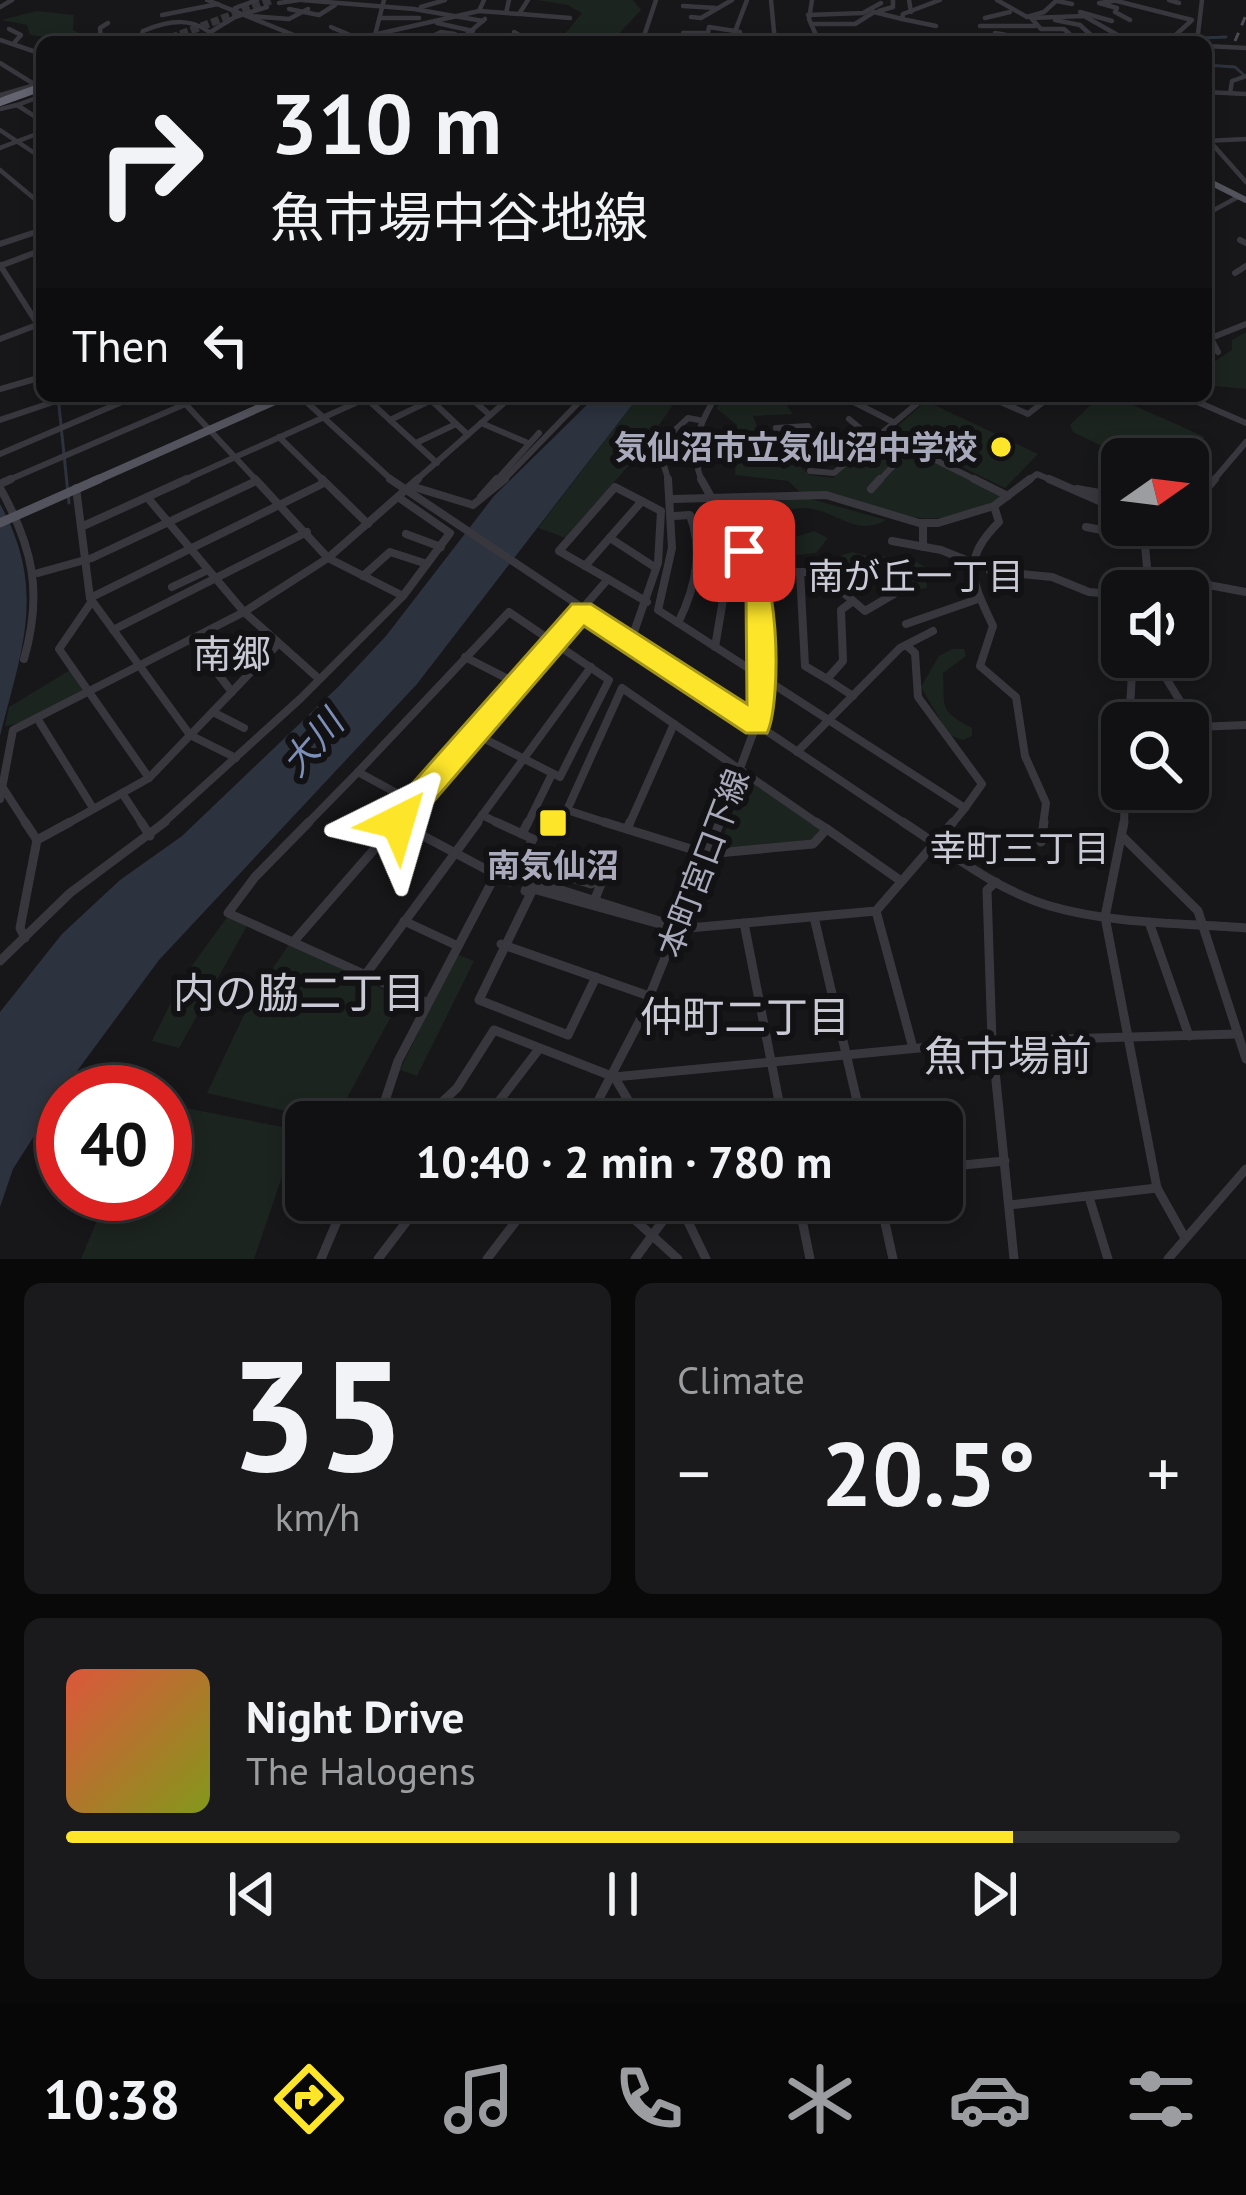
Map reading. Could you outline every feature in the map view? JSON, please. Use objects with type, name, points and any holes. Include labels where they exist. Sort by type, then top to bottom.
[{"type":"highway","points":[[1,100],[36,89]]},
{"type":"main road","points":[[1212,183],[1243,197]]},
{"type":"main road","points":[[0,524],[272,402]]},
{"type":"street","points":[[0,7],[12,0]]},
{"type":"street","points":[[207,0],[297,36]]},
{"type":"street","points":[[234,8],[257,0]]},
{"type":"street","points":[[414,9],[445,0]]},
{"type":"street","points":[[479,11],[484,0]]},
{"type":"street","points":[[506,14],[509,0]]},
{"type":"street","points":[[519,14],[529,0]]},
{"type":"street","points":[[644,36],[656,0]]},
{"type":"street","points":[[695,28],[701,18],[731,0]]},
{"type":"street","points":[[733,36],[748,0]]},
{"type":"street","points":[[771,0],[768,12],[776,36]]},
{"type":"street","points":[[812,24],[855,24],[893,7],[893,0]]},
{"type":"street","points":[[910,12],[912,0]]},
{"type":"street","points":[[902,19],[940,0]]},
{"type":"street","points":[[997,0],[1040,29],[1064,29],[1070,36]]},
{"type":"street","points":[[1033,21],[1057,0],[1072,4]]},
{"type":"street","points":[[1130,20],[1115,12],[1117,8],[1099,3],[1113,0],[1196,20]]},
{"type":"street","points":[[1169,0],[1179,3]]},
{"type":"street","points":[[1197,36],[1202,0]]},
{"type":"street","points":[[279,3],[385,4],[483,21]]},
{"type":"street","points":[[817,36],[808,15],[810,3],[824,7]]},
{"type":"street","points":[[808,15],[863,13],[881,3]]},
{"type":"street","points":[[162,15],[219,4]]},
{"type":"street","points":[[289,9],[319,15],[337,4]]},
{"type":"street","points":[[385,4],[375,35],[400,34],[479,11],[570,18]]},
{"type":"street","points":[[683,6],[720,6]]},
{"type":"street","points":[[212,32],[267,7]]},
{"type":"street","points":[[246,15],[286,19],[308,9]]},
{"type":"street","points":[[878,11],[936,26]]},
{"type":"street","points":[[986,18],[1012,11]]},
{"type":"street","points":[[1066,13],[1095,12],[1110,19],[1093,20]]},
{"type":"street","points":[[466,36],[489,13]]},
{"type":"street","points":[[980,26],[1079,15],[1120,36]]},
{"type":"street","points":[[692,17],[701,18]]},
{"type":"street","points":[[708,36],[721,17]]},
{"type":"street","points":[[381,18],[419,18]]},
{"type":"street","points":[[1054,20],[1080,25],[1092,36]]},
{"type":"street","points":[[1175,36],[1196,20]]},
{"type":"street","points":[[143,36],[143,31],[170,21],[201,24],[215,36]]},
{"type":"street","points":[[1033,21],[1044,36]]},
{"type":"street","points":[[436,22],[472,32]]},
{"type":"street","points":[[101,36],[100,28],[108,23]]},
{"type":"street","points":[[331,27],[353,36]]},
{"type":"street","points":[[0,50],[14,45],[21,35],[9,29]]},
{"type":"street","points":[[683,36],[708,30],[752,31]]},
{"type":"street","points":[[735,30],[740,36]]},
{"type":"street","points":[[765,31],[776,32]]},
{"type":"street","points":[[514,32],[518,36]]},
{"type":"street","points":[[995,33],[1014,36]]},
{"type":"street","points":[[437,36],[455,34]]},
{"type":"street","points":[[0,40],[36,51]]},
{"type":"street","points":[[1212,46],[1246,48]]},
{"type":"street","points":[[0,63],[36,86]]},
{"type":"street","points":[[14,72],[26,68]]},
{"type":"street","points":[[1230,93],[1235,80],[1245,78]]},
{"type":"street","points":[[17,105],[36,91]]},
{"type":"street","points":[[1212,92],[1246,94]]},
{"type":"street","points":[[1,100],[36,117]]},
{"type":"street","points":[[0,130],[36,154]]},
{"type":"street","points":[[0,148],[36,134]]},
{"type":"street","points":[[1235,139],[1246,150]]},
{"type":"street","points":[[1212,140],[1246,139]]},
{"type":"street","points":[[1212,145],[1246,182]]},
{"type":"street","points":[[0,170],[36,199]]},
{"type":"street","points":[[0,182],[11,178]]},
{"type":"street","points":[[29,191],[36,189]]},
{"type":"street","points":[[1212,210],[1243,197]]},
{"type":"street","points":[[0,244],[36,232]]},
{"type":"street","points":[[36,254],[0,265],[36,319]]},
{"type":"street","points":[[1212,338],[1246,324]]},
{"type":"street","points":[[0,339],[36,328]]},
{"type":"street","points":[[1212,345],[1218,352]]},
{"type":"street","points":[[0,377],[1,389],[36,379]]},
{"type":"street","points":[[0,421],[51,402]]},
{"type":"street","points":[[0,454],[120,402]]},
{"type":"street","points":[[24,659],[40,591],[38,573],[0,486],[190,402]]},
{"type":"street","points":[[0,961],[70,893],[150,836],[236,758],[403,596],[450,533],[307,402]]},
{"type":"street","points":[[81,527],[356,402]]},
{"type":"street","points":[[373,402],[436,463]]},
{"type":"street","points":[[390,419],[426,402]]},
{"type":"street","points":[[432,402],[468,435]]},
{"type":"street","points":[[475,402],[490,415]]},
{"type":"street","points":[[0,800],[14,730],[244,612],[328,558],[505,402]]},
{"type":"street","points":[[405,491],[469,507],[528,443],[575,402]]},
{"type":"street","points":[[480,498],[490,494],[576,402]]},
{"type":"street","points":[[712,402],[699,420],[688,418],[658,446],[674,516],[669,576],[658,610],[965,808]]},
{"type":"street","points":[[854,402],[893,422]]},
{"type":"street","points":[[810,471],[834,473],[911,402]]},
{"type":"street","points":[[1000,402],[1028,414],[1043,402]]},
{"type":"street","points":[[1006,402],[1022,412]]},
{"type":"street","points":[[1197,402],[1246,424]]},
{"type":"street","points":[[185,404],[328,558],[403,596]]},
{"type":"street","points":[[850,418],[877,436],[1008,496]]},
{"type":"street","name":"本町宮口下線","points":[[600,1101],[678,929],[757,725],[761,677],[755,572],[708,498],[694,451],[699,420]]},
{"type":"street","points":[[481,423],[528,443]]},
{"type":"street","points":[[416,443],[456,424]]},
{"type":"street","points":[[765,432],[808,426],[817,451]]},
{"type":"street","points":[[776,430],[783,453],[803,458],[817,451],[862,449]]},
{"type":"street","points":[[279,437],[368,524]]},
{"type":"street","points":[[1209,486],[1246,442]]},
{"type":"street","points":[[872,489],[910,448]]},
{"type":"street","points":[[673,499],[826,495],[923,523],[953,520],[994,506],[1036,474],[1101,502]]},
{"type":"street","points":[[38,573],[84,560],[256,481]]},
{"type":"street","points":[[148,778],[59,649],[91,600],[324,483]]},
{"type":"street","points":[[634,632],[647,602],[656,568],[661,511],[615,487],[559,551],[647,602]]},
{"type":"street","points":[[76,488],[91,600],[190,735],[236,758]]},
{"type":"street","points":[[1077,490],[1101,491]]},
{"type":"street","points":[[405,491],[933,844],[996,881],[1065,909],[1106,917],[1200,927],[1244,924]]},
{"type":"street","points":[[147,497],[244,612],[318,678]]},
{"type":"street","points":[[585,566],[642,501]]},
{"type":"street","points":[[994,506],[999,522],[981,538],[969,573],[993,626],[980,666],[1016,697],[1025,756],[1046,803],[1041,842]]},
{"type":"street","points":[[674,516],[690,515],[699,532],[695,572],[679,623]]},
{"type":"street","points":[[923,523],[923,547]]},
{"type":"street","points":[[1086,527],[1101,530]]},
{"type":"street","points":[[112,630],[307,532]]},
{"type":"street","points":[[406,534],[441,547]]},
{"type":"street","points":[[610,538],[656,568]]},
{"type":"street","points":[[892,541],[971,562]]},
{"type":"street","points":[[363,576],[390,552],[427,564]]},
{"type":"street","points":[[819,572],[827,563]]},
{"type":"street","points":[[172,587],[208,570]]},
{"type":"street","points":[[990,571],[1013,577],[1052,577],[1101,593]]},
{"type":"street","points":[[695,572],[819,572],[865,611],[894,594]]},
{"type":"street","points":[[715,647],[724,594],[722,572]]},
{"type":"street","points":[[800,572],[805,666],[854,696]]},
{"type":"street","points":[[295,940],[608,579]]},
{"type":"street","points":[[1209,585],[1246,592]]},
{"type":"street","points":[[906,623],[979,598]]},
{"type":"street","points":[[827,680],[843,661],[841,610],[853,601]]},
{"type":"street","points":[[428,1003],[228,913],[255,878],[509,612],[609,680],[560,777],[473,733]]},
{"type":"street","points":[[796,752],[906,646],[933,631]]},
{"type":"street","points":[[191,639],[232,692]]},
{"type":"street","points":[[38,840],[148,778],[278,644]]},
{"type":"street","points":[[598,977],[574,1038],[494,1014],[474,998],[528,884],[678,929],[876,910],[982,784],[918,697],[915,652],[906,646]]},
{"type":"street","points":[[465,657],[515,682]]},
{"type":"street","points":[[366,974],[591,667]]},
{"type":"street","points":[[1166,678],[1196,727],[1246,725]]},
{"type":"street","points":[[827,829],[813,844],[707,854],[567,810],[622,688],[674,724],[740,769],[901,880]]},
{"type":"street","points":[[212,712],[244,728]]},
{"type":"street","points":[[37,718],[93,808]]},
{"type":"street","points":[[627,829],[674,724]]},
{"type":"street","points":[[358,772],[413,802]]},
{"type":"street","points":[[522,834],[552,773]]},
{"type":"street","points":[[3,787],[38,840],[20,928],[25,938]]},
{"type":"street","points":[[122,793],[150,836]]},
{"type":"street","points":[[1124,810],[1106,917],[1125,1039],[1157,1188],[1184,1238]]},
{"type":"street","points":[[398,822],[510,882],[533,839],[482,815]]},
{"type":"street","points":[[1123,837],[1190,901],[1246,1059]]},
{"type":"street","points":[[592,900],[604,876],[601,862],[576,854],[565,856],[559,866],[565,876],[591,884],[604,876]]},
{"type":"street","points":[[385,1101],[398,1061],[496,874]]},
{"type":"street","points":[[996,881],[987,890],[992,1041],[1014,1259]]},
{"type":"street","points":[[591,884],[592,900]]},
{"type":"street","points":[[876,910],[913,1048]]},
{"type":"street","points":[[814,917],[857,1101]]},
{"type":"street","points":[[404,921],[458,946]]},
{"type":"street","points":[[1150,922],[1189,1036]]},
{"type":"street","points":[[744,923],[779,1101]]},
{"type":"street","points":[[501,944],[650,995]]},
{"type":"street","points":[[444,1101],[458,1088],[494,1030],[614,1077],[992,1041],[1238,1034]]},
{"type":"street","points":[[499,1101],[539,1048]]},
{"type":"street","points":[[614,1077],[628,1101]]},
{"type":"street","points":[[963,1165],[1005,1161]]},
{"type":"street","points":[[1168,1259],[1246,1169]]},
{"type":"street","points":[[1009,1205],[1157,1188]]},
{"type":"street","points":[[1089,1197],[1108,1259]]},
{"type":"street","points":[[321,1259],[337,1221]]},
{"type":"street","points":[[378,1259],[407,1221]]},
{"type":"street","points":[[487,1259],[515,1221]]},
{"type":"street","points":[[639,1221],[677,1259]]},
{"type":"street","points":[[634,1259],[662,1221]]},
{"type":"street","points":[[688,1221],[706,1259]]},
{"type":"street","points":[[802,1221],[810,1259]]},
{"type":"street","points":[[884,1221],[892,1259]]},
{"type":"shaded area","points":[[537,0],[633,0],[641,10],[617,36],[536,36],[565,34],[582,13],[568,5]]},
{"type":"shaded area","points":[[37,11],[74,15],[73,30],[84,36],[30,35],[27,25],[1,20]]},
{"type":"shaded area","points":[[1246,332],[1246,389],[1212,386],[1212,363],[1232,350],[1232,340]]},
{"type":"shaded area","points":[[634,402],[675,402],[641,451],[566,538],[538,528]]},
{"type":"shaded area","points":[[722,402],[784,402],[793,414],[753,416],[760,433],[750,447],[763,465],[792,460],[810,475],[833,478],[881,435],[1004,496],[971,511],[919,518],[828,494],[800,492],[788,481],[735,475],[737,425],[716,408]]},
{"type":"shaded area","points":[[928,402],[1038,454],[1005,488],[891,432]]},
{"type":"shaded area","points":[[1094,402],[1126,402],[1205,437],[1101,438],[1101,446],[1073,432],[1070,425]]},
{"type":"shaded area","points":[[804,497],[886,520],[864,526],[801,508],[763,518],[764,527],[782,541],[814,531],[828,538],[816,553],[772,558],[752,531],[748,511],[754,505]]},
{"type":"shaded area","points":[[852,552],[916,562],[925,567],[927,588],[920,589],[905,572],[852,570],[840,556]]},
{"type":"shaded area","points":[[964,649],[966,656],[943,673],[944,701],[953,717],[972,728],[972,736],[963,740],[949,735],[921,687],[939,656]]},
{"type":"shaded area","points":[[72,669],[83,690],[21,723],[5,726],[9,707]]},
{"type":"shaded area","points":[[747,776],[821,829],[811,841],[718,850]]},
{"type":"shaded area","points":[[228,916],[248,924],[179,1048],[152,1041],[183,978]]},
{"type":"shaded area","points":[[290,943],[401,998],[345,1101],[285,1101],[285,1111],[207,1093],[252,998]]},
{"type":"shaded area","points":[[456,954],[474,961],[417,1076],[400,1070]]},
{"type":"shaded area","points":[[192,1109],[285,1127],[285,1168],[254,1259],[81,1259],[97,1221],[192,1221]]},
{"type":"water","name":"大川","points":[[590,402],[634,402],[417,684],[159,960],[82,1065],[36,1065],[36,1133],[13,1169],[0,1207],[0,1012],[62,934],[120,880],[182,836],[386,636],[494,496]]},
{"type":"water","points":[[0,504],[23,564],[26,619],[0,736]]},
{"type":"waterway","points":[[1212,38],[1226,37]]},
{"type":"waterway","points":[[1212,65],[1235,67],[1244,75]]},
{"type":"waterway","points":[[59,402],[69,503]]},
{"type":"tunnel","points":[[176,36],[272,0]]},
{"type":"railway","points":[[1235,41],[1246,15]]},
{"type":"place","name":"気仙沼市立気仙沼中学校","points":[[1001,447]]},
{"type":"place","name":"南気仙沼","points":[[553,823]]},
{"type":"district","name":"南が丘一丁目","points":[[916,576]]},
{"type":"district","name":"南郷","points":[[232,654]]},
{"type":"district","name":"幸町三丁目","points":[[1020,848]]},
{"type":"district","name":"内の脇二丁目","points":[[299,993]]},
{"type":"district","name":"仲町二丁目","points":[[745,1017]]},
{"type":"district","name":"魚市場前","points":[[1008,1056]]},
{"type":"route","points":[[398,822],[581,610],[757,725],[761,703],[759,593],[744,551]]}]
